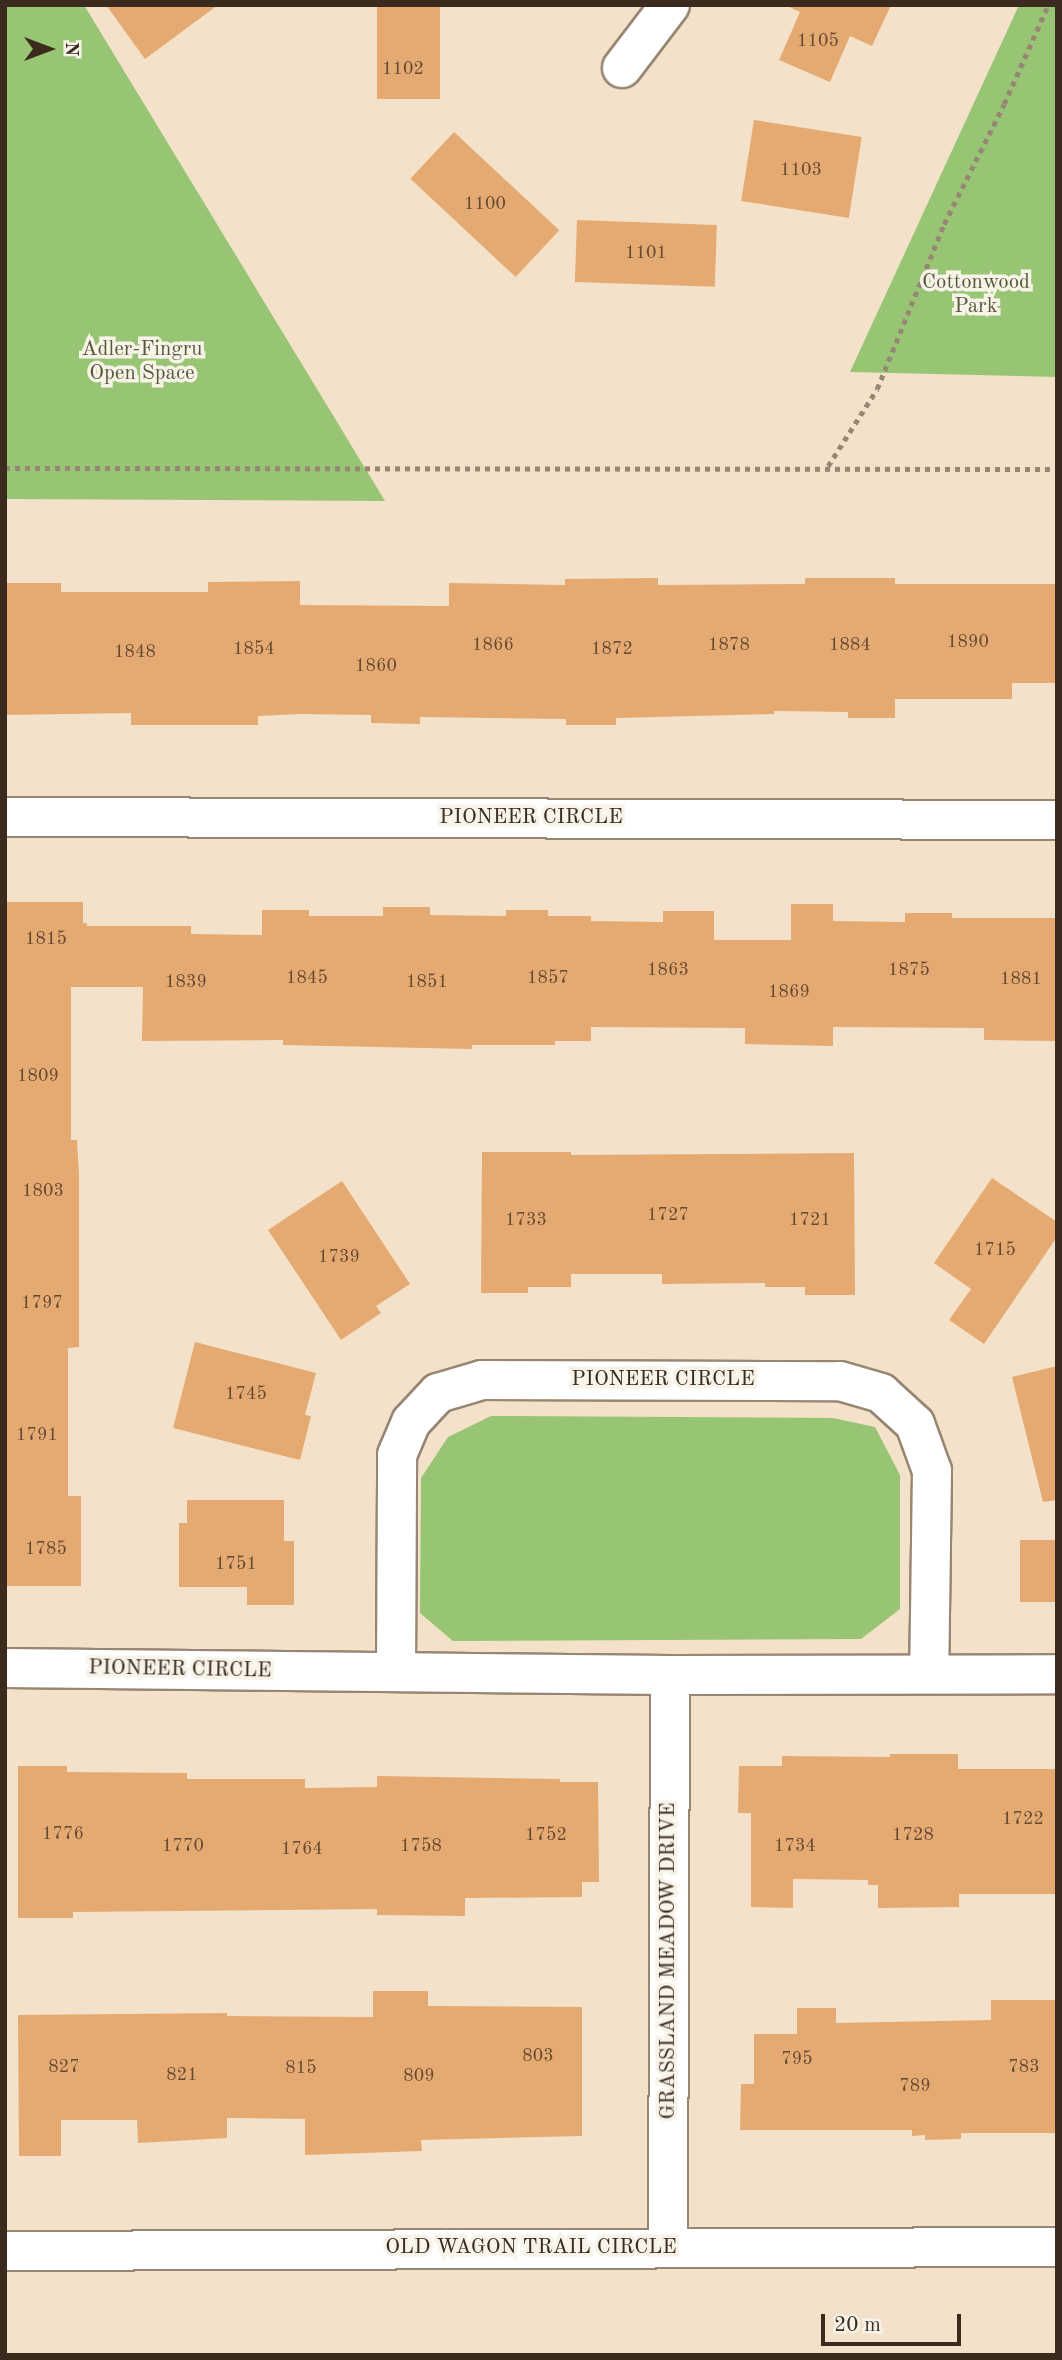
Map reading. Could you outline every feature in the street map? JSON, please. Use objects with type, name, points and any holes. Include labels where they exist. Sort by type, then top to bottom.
[{"type":"street","points":[[622,68],[670,5]]},
{"type":"street","name":"PIONEER CIRCLE","points":[[5,817],[1057,820]]},
{"type":"street","name":"PIONEER CIRCLE","points":[[396,1672],[397,1454],[411,1422],[438,1393],[482,1380],[757,1380],[840,1381],[881,1393],[915,1424],[932,1471],[929,1674]]},
{"type":"street","name":"PIONEER CIRCLE","points":[[5,1668],[670,1675],[1057,1674]]},
{"type":"street","name":"GRASSLAND MEADOW DRIVE","points":[[668,2247],[670,1675]]},
{"type":"street","name":"OLD WAGON TRAIL CIRCLE","points":[[5,2251],[1057,2247]]},
{"type":"path","points":[[828,467],[877,389],[944,224],[1004,104],[1048,5]]},
{"type":"path","points":[[5,468],[1057,469]]},
{"type":"green space","name":"Adler-Fingru Open Space","points":[[5,5],[84,5],[385,501],[5,499]]},
{"type":"green space","name":"Cottonwood Park","points":[[1019,5],[1057,5],[1057,377],[850,372]]},
{"type":"green space","points":[[491,1416],[833,1418],[875,1427],[900,1475],[900,1609],[861,1639],[453,1641],[420,1613],[421,1478],[448,1437]]},
{"type":"building","points":[[106,5],[218,5],[145,59]]},
{"type":"building","points":[[377,5],[440,5],[440,99],[377,99]]},
{"type":"building","points":[[785,5],[891,5],[872,46],[850,36],[830,82],[779,60],[800,12]]},
{"type":"building","points":[[754,120],[862,137],[849,218],[741,201]]},
{"type":"building","points":[[454,132],[559,230],[516,277],[410,179]]},
{"type":"building","points":[[577,220],[717,225],[715,287],[575,282]]},
{"type":"building","points":[[658,578],[658,585],[805,584],[805,578],[895,578],[895,584],[1057,584],[1057,683],[1012,683],[1012,699],[895,699],[895,718],[848,718],[848,712],[774,711],[774,714],[616,718],[616,725],[566,725],[566,719],[420,717],[420,724],[371,723],[371,715],[301,714],[258,716],[258,725],[131,725],[131,713],[5,715],[5,583],[61,583],[61,592],[208,592],[208,582],[300,581],[300,605],[449,606],[449,583],[565,585],[565,579]]},
{"type":"building","points":[[5,902],[83,902],[83,923],[87,923],[87,926],[191,926],[191,934],[262,935],[262,910],[309,910],[309,916],[383,916],[383,907],[430,907],[430,915],[506,916],[506,910],[548,910],[548,916],[591,916],[591,921],[663,922],[663,911],[714,911],[714,940],[791,940],[791,904],[833,904],[833,921],[905,922],[905,913],[952,913],[952,918],[1057,918],[1057,1041],[984,1040],[984,1028],[833,1027],[833,1046],[745,1044],[745,1028],[591,1027],[591,1041],[555,1041],[555,1045],[472,1045],[472,1049],[283,1045],[283,1040],[142,1041],[143,987],[71,987],[71,1140],[77,1140],[79,1174],[79,1347],[68,1348],[68,1496],[81,1496],[81,1586],[5,1586]]},
{"type":"building","points":[[482,1152],[571,1152],[571,1155],[854,1153],[855,1295],[805,1295],[805,1287],[765,1287],[765,1283],[662,1284],[662,1274],[571,1274],[571,1287],[528,1287],[528,1293],[481,1293]]},
{"type":"building","points":[[992,1178],[1057,1222],[1057,1237],[984,1344],[949,1320],[971,1289],[934,1263]]},
{"type":"building","points":[[342,1181],[410,1284],[376,1306],[381,1313],[341,1340],[268,1230]]},
{"type":"building","points":[[195,1342],[316,1373],[305,1415],[311,1416],[300,1460],[173,1428]]},
{"type":"building","points":[[1057,1366],[1057,1500],[1043,1502],[1012,1377]]},
{"type":"building","points":[[187,1500],[284,1500],[284,1541],[294,1541],[294,1605],[247,1605],[247,1587],[179,1587],[179,1523],[187,1523]]},
{"type":"building","points":[[1020,1540],[1057,1540],[1057,1602],[1020,1602]]},
{"type":"building","points":[[890,1754],[958,1754],[958,1769],[1057,1769],[1057,1894],[959,1894],[959,1907],[878,1908],[878,1885],[868,1885],[868,1880],[793,1879],[793,1908],[751,1907],[751,1813],[738,1813],[739,1766],[782,1766],[782,1756],[890,1757]]},
{"type":"building","points":[[18,1766],[67,1766],[67,1772],[187,1773],[187,1779],[305,1779],[305,1788],[377,1787],[377,1776],[598,1782],[599,1882],[582,1882],[582,1897],[465,1898],[465,1916],[377,1915],[377,1909],[73,1912],[73,1918],[18,1918]]},
{"type":"building","points":[[373,1991],[428,1991],[428,2006],[582,2007],[582,2136],[421,2140],[422,2151],[305,2155],[305,2119],[227,2118],[227,2138],[138,2143],[137,2120],[61,2120],[61,2156],[19,2156],[18,2015],[227,2013],[227,2016],[373,2017]]},
{"type":"building","points":[[991,2000],[1057,2000],[1057,2133],[961,2133],[961,2139],[925,2140],[925,2135],[912,2136],[912,2130],[740,2130],[741,2084],[754,2084],[754,2034],[797,2034],[797,2008],[836,2008],[836,2023],[991,2020]]}]
